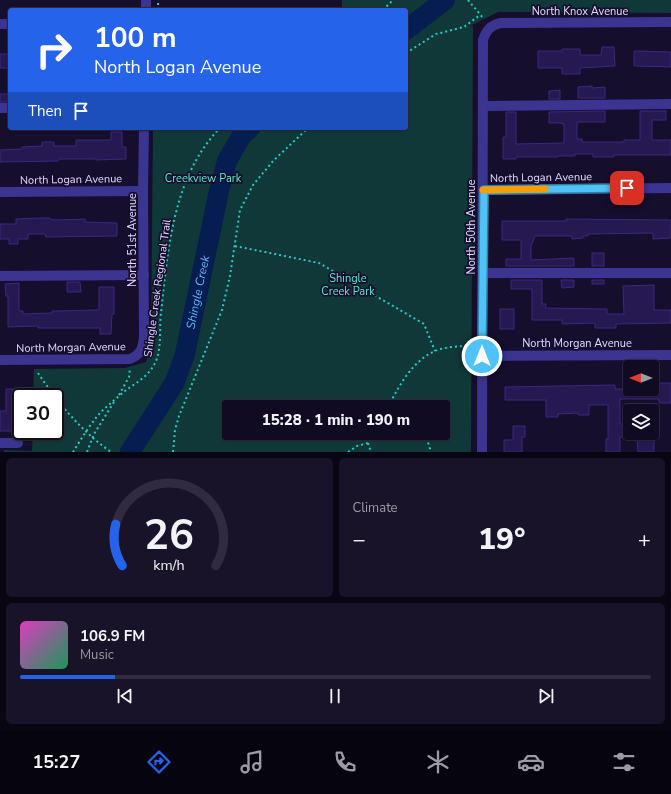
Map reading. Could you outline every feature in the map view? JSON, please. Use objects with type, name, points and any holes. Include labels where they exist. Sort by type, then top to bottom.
[{"type":"street","name":"North Knox Avenue","points":[[487,23],[671,22]]},
{"type":"street","name":"North 50th Avenue","points":[[482,452],[482,273],[484,190],[483,40],[487,23]]},
{"type":"street","points":[[483,106],[671,104]]},
{"type":"street","name":"North 51st Avenue","points":[[140,351],[143,344],[144,130]]},
{"type":"street","name":"North Logan Avenue","points":[[484,190],[671,188]]},
{"type":"street","name":"North Logan Avenue","points":[[0,192],[143,191]]},
{"type":"street","points":[[482,273],[671,273]]},
{"type":"street","points":[[0,276],[144,275]]},
{"type":"street","name":"North Morgan Avenue","points":[[0,360],[130,358],[137,356],[140,351]]},
{"type":"street","name":"North Morgan Avenue","points":[[482,356],[671,355]]},
{"type":"street","points":[[0,443],[18,443]]},
{"type":"path","points":[[385,8],[393,0]]},
{"type":"path","points":[[468,0],[487,23]]},
{"type":"path","points":[[408,51],[436,34],[464,26],[479,13]]},
{"type":"path","name":"Shingle Creek Regional Trail","points":[[73,452],[104,409],[118,396],[145,377],[156,360],[172,227],[179,199],[198,157],[218,130]]},
{"type":"path","points":[[173,452],[174,435],[179,416],[222,310],[235,246],[240,210],[253,185],[284,149],[306,130]]},
{"type":"path","points":[[235,246],[319,263],[424,324],[435,350]]},
{"type":"path","points":[[392,400],[408,374],[419,361],[435,350],[482,345]]},
{"type":"path","points":[[118,396],[129,377],[130,372]]},
{"type":"path","points":[[38,373],[57,400],[86,433],[111,452]]},
{"type":"path","points":[[87,452],[92,438],[114,401]]},
{"type":"path","points":[[370,440],[368,443],[371,452]]},
{"type":"path","points":[[427,440],[431,452]]},
{"type":"path","points":[[348,452],[357,446],[368,443]]},
{"type":"green space","name":"Shingle Creek Park","points":[[342,0],[671,0],[671,13],[498,12],[470,26],[473,26],[471,452],[4,452],[4,450],[32,451],[33,440],[64,440],[64,388],[33,388],[34,369],[125,368],[146,362],[151,343],[153,130],[408,130],[408,8],[342,8]]},
{"type":"building","points":[[602,47],[614,47],[615,66],[580,68],[580,74],[562,74],[562,68],[538,68],[538,51],[580,49],[580,55],[601,55]]},
{"type":"building","points":[[634,51],[671,52],[671,67],[634,66]]},
{"type":"building","points":[[0,54],[8,54],[8,68],[0,68]]},
{"type":"building","points":[[592,86],[592,88],[605,87],[605,98],[578,98],[578,87]]},
{"type":"building","points":[[560,90],[560,99],[549,99],[549,91]]},
{"type":"building","points":[[0,94],[8,94],[8,102],[0,102]]},
{"type":"building","points":[[605,111],[605,122],[577,122],[577,139],[582,139],[582,142],[624,142],[624,140],[640,140],[640,111],[666,111],[666,120],[652,120],[652,140],[671,140],[671,155],[614,155],[614,157],[593,157],[593,154],[575,154],[575,156],[516,157],[516,159],[503,159],[503,137],[506,137],[506,112],[516,112],[516,144],[564,143],[564,124],[549,123],[549,112]]},
{"type":"building","points":[[111,132],[122,132],[122,147],[126,147],[126,159],[59,159],[58,161],[0,162],[0,150],[42,146],[42,142],[54,142],[54,146],[76,146],[76,140],[111,140]]},
{"type":"building","points":[[50,218],[56,220],[85,219],[85,222],[117,223],[117,236],[46,237],[45,234],[28,234],[28,239],[18,239],[18,244],[9,244],[9,239],[0,239],[0,224],[16,224],[16,219]]},
{"type":"building","points":[[566,219],[671,220],[671,238],[653,239],[653,233],[588,234],[588,236],[583,236],[583,238],[572,239],[572,236],[535,236],[531,246],[531,260],[574,258],[574,266],[506,266],[506,259],[521,259],[521,240],[502,240],[502,221],[566,221]]},
{"type":"building","points":[[592,253],[604,253],[604,266],[592,266]]},
{"type":"building","points":[[511,280],[542,280],[542,304],[546,304],[545,308],[607,309],[607,314],[624,314],[623,286],[654,285],[654,310],[671,310],[671,323],[616,324],[616,328],[595,328],[595,323],[562,324],[562,320],[532,320],[532,289],[511,289]]},
{"type":"building","points":[[561,280],[574,280],[574,287],[562,288]]},
{"type":"building","points":[[592,280],[604,280],[604,284],[592,284]]},
{"type":"building","points":[[67,282],[80,282],[81,292],[67,292]]},
{"type":"building","points":[[19,283],[19,311],[23,311],[23,314],[52,313],[52,311],[99,310],[99,287],[114,287],[114,314],[112,314],[111,334],[100,334],[100,328],[38,328],[38,326],[8,327],[8,296],[6,296],[5,284]]},
{"type":"building","points":[[500,309],[514,309],[514,329],[500,329]]},
{"type":"building","points":[[659,383],[671,383],[671,403],[659,403],[659,399],[620,399],[620,424],[623,424],[623,437],[620,437],[620,452],[606,452],[606,439],[608,439],[608,405],[589,405],[589,415],[578,415],[578,413],[558,414],[558,417],[546,417],[546,400],[505,400],[505,387],[615,385],[615,389],[623,389],[623,396],[659,396]]},
{"type":"building","points":[[6,389],[12,389],[12,431],[0,431],[0,411],[6,411]]},
{"type":"building","points":[[513,426],[525,426],[525,437],[522,437],[522,452],[504,452],[504,440],[513,440]]},
{"type":"building","points":[[637,440],[654,440],[654,452],[638,452]]},
{"type":"waterway","name":"Shingle Creek","points":[[408,28],[445,0]]},
{"type":"waterway","name":"Shingle Creek","points":[[130,452],[175,382],[185,354],[219,191],[227,161],[242,135],[248,130]]},
{"type":"slow traffic","points":[[483,190],[545,189]]},
{"type":"route","points":[[482,356],[484,190],[627,188]]},
{"type":"park label","name":"Creekview Park","points":[[203,178]]}]
